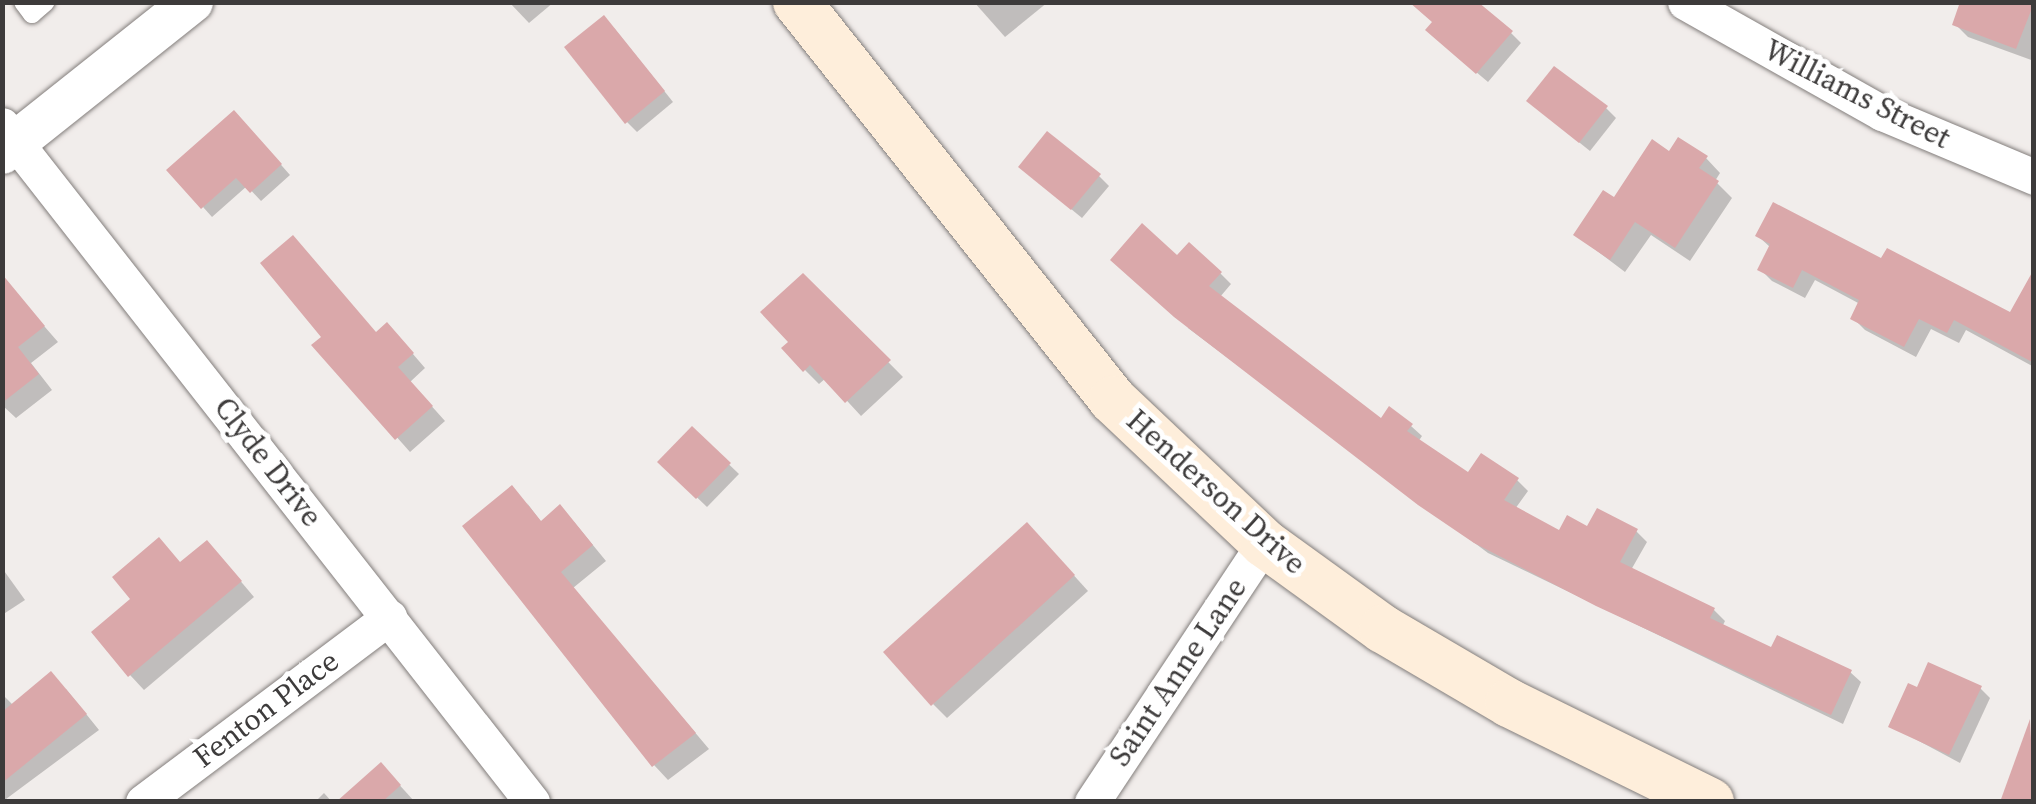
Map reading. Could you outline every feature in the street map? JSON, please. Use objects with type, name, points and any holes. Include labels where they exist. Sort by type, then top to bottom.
[{"type":"main road","name":"Henderson Drive","points":[[797,2],[1113,400],[1264,543],[1382,628],[1509,703],[1708,801]]},
{"type":"street","points":[[7,140],[192,2]]},
{"type":"street","name":"Williams Street","points":[[1685,2],[1882,113],[2034,177]]},
{"type":"street","name":"Clyde Drive","points":[[7,140],[532,802]]},
{"type":"street","name":"Saint Anne Lane","points":[[1092,802],[1264,543]]},
{"type":"street","name":"Fenton Place","points":[[143,802],[389,617]]},
{"type":"lane","points":[[23,2],[32,14],[46,2]]},
{"type":"building","points":[[1409,2],[1478,2],[1513,31],[1476,74],[1425,30],[1432,22]]},
{"type":"building","points":[[1960,2],[2034,3],[2016,49],[1952,25]]},
{"type":"building","points":[[604,15],[665,91],[625,124],[564,47]]},
{"type":"building","points":[[1554,66],[1608,106],[1579,143],[1526,101]]},
{"type":"building","points":[[234,110],[282,164],[250,193],[236,178],[201,209],[166,170]]},
{"type":"building","points":[[1047,131],[1101,174],[1071,210],[1018,167]]},
{"type":"building","points":[[1678,137],[1708,156],[1699,168],[1719,181],[1675,248],[1635,222],[1610,260],[1573,235],[1603,190],[1614,197],[1652,139],[1669,151]]},
{"type":"building","points":[[1773,202],[1881,258],[1887,248],[2010,312],[2034,269],[2034,363],[1954,320],[1947,333],[1919,319],[1904,347],[1850,319],[1859,300],[1802,270],[1793,288],[1757,270],[1770,244],[1755,236]]},
{"type":"building","points":[[1142,223],[1177,255],[1189,242],[1222,272],[1209,286],[1381,418],[1389,406],[1413,424],[1407,431],[1468,472],[1481,453],[1519,478],[1504,500],[1559,530],[1567,515],[1587,526],[1597,508],[1638,529],[1620,562],[1715,608],[1710,618],[1771,647],[1777,635],[1852,670],[1831,715],[1596,606],[1474,543],[1418,505],[1174,317],[1110,260]]},
{"type":"building","points":[[293,235],[376,332],[387,322],[414,353],[398,367],[433,406],[395,440],[311,345],[321,337],[260,263]]},
{"type":"building","points":[[803,273],[891,360],[845,403],[810,365],[803,372],[781,348],[788,342],[760,312]]},
{"type":"building","points":[[2,274],[45,326],[18,347],[39,374],[2,403]]},
{"type":"building","points":[[692,426],[731,463],[696,499],[657,462]]},
{"type":"building","points":[[512,485],[541,521],[560,504],[593,545],[561,572],[696,733],[652,767],[462,526]]},
{"type":"building","points":[[1027,522],[1075,575],[931,706],[883,652]]},
{"type":"building","points":[[159,537],[180,562],[207,540],[242,581],[128,677],[91,632],[130,599],[112,577]]},
{"type":"building","points":[[1928,662],[1982,686],[1949,755],[1888,727],[1908,683],[1917,687]]},
{"type":"building","points":[[51,671],[87,714],[2,783],[2,712]]},
{"type":"building","points":[[2030,719],[2034,802],[2000,802]]},
{"type":"building","points":[[381,762],[401,785],[382,802],[336,802]]}]
